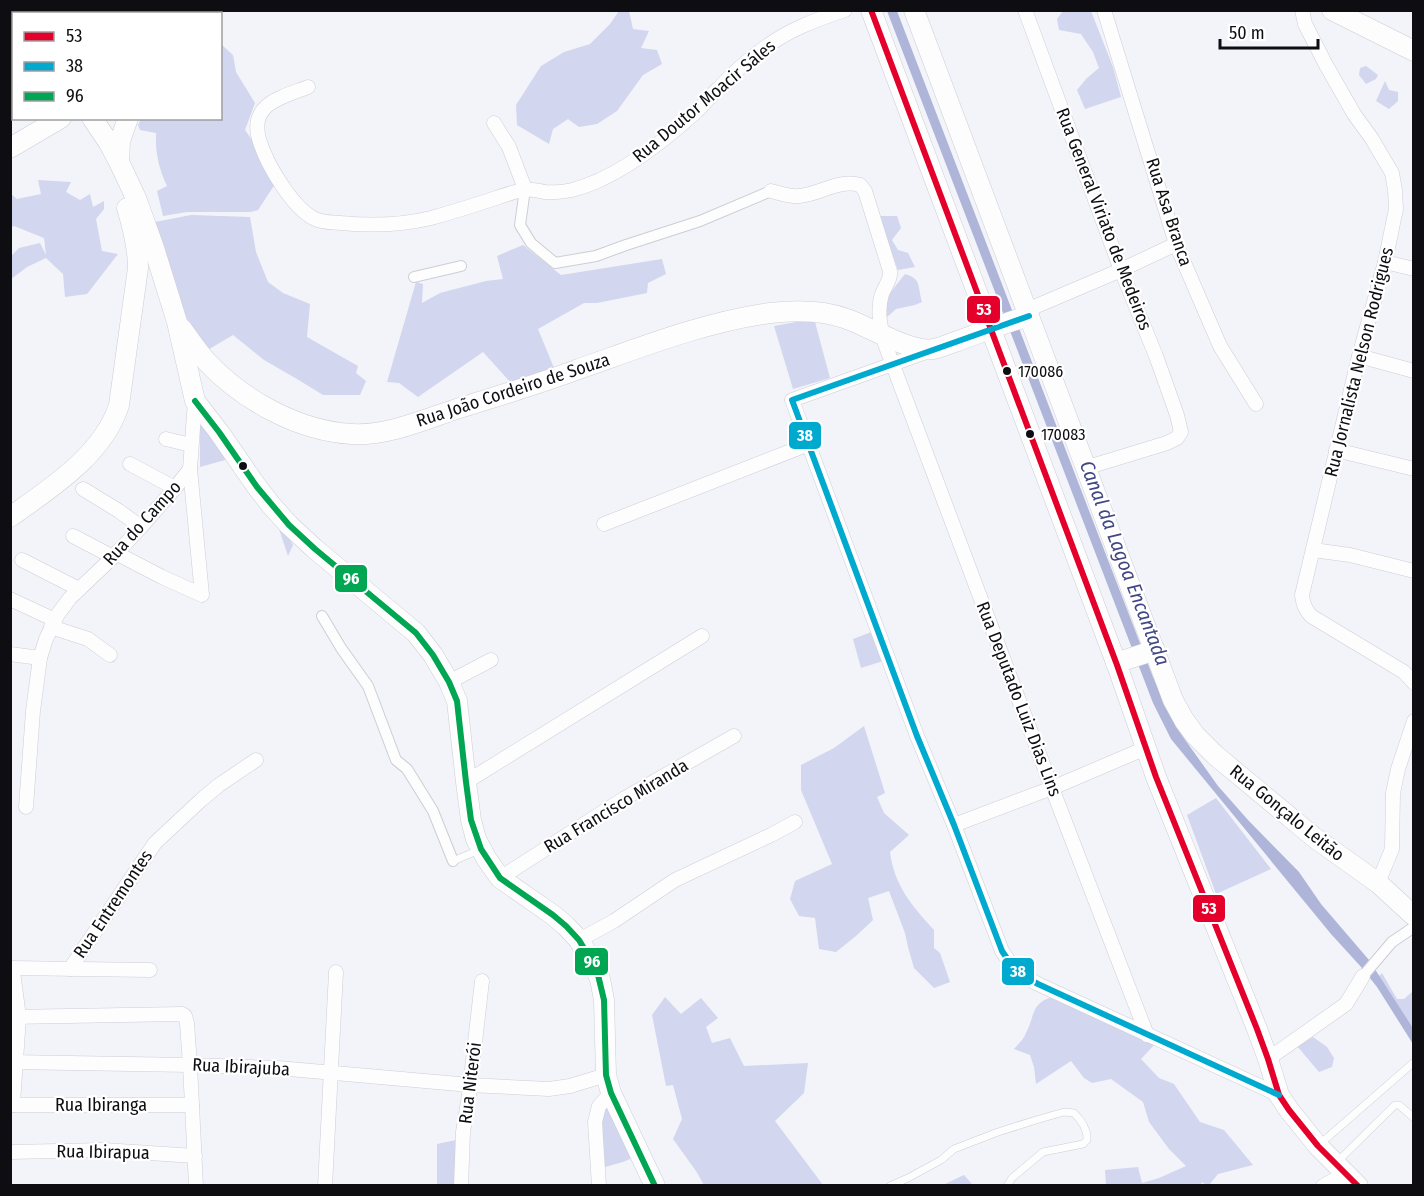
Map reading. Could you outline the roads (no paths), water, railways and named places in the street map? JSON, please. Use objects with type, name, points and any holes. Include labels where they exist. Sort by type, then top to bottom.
[{"type":"main road","points":[[871,10],[994,327],[1137,658]]},
{"type":"main road","points":[[914,10],[1085,468],[1137,658],[1146,747],[1156,777],[1268,1059],[1279,1095],[1318,1146],[1346,1174]]},
{"type":"main road","points":[[1332,10],[1413,51]]},
{"type":"main road","points":[[10,148],[59,120]]},
{"type":"main road","name":"Rua do Campo","points":[[93,120],[136,198],[177,322],[195,401]]},
{"type":"main road","points":[[10,517],[44,493],[78,464],[104,436],[119,405],[138,268],[134,232],[122,193],[120,141],[127,120]]},
{"type":"main road","name":"Rua João Cordeiro de Souza","points":[[177,322],[210,365],[232,385],[254,400],[288,419],[350,434],[369,434],[402,426],[714,324],[769,314],[793,311],[846,318],[908,345],[932,350]]},
{"type":"main road","points":[[932,350],[1026,314]]},
{"type":"main road","points":[[195,401],[283,519],[315,549],[416,633],[433,655],[449,682],[459,713],[471,820],[481,849],[500,878],[566,926],[579,940],[593,964],[602,987],[608,1084],[655,1185]]},
{"type":"main road","name":"Rua Gonçalo Leitão","points":[[1137,658],[1173,700],[1195,735],[1215,755],[1315,838],[1378,884],[1413,915]]},
{"type":"main road","points":[[10,970],[13,980],[10,1104]]},
{"type":"street","name":"Rua Doutor Moacir Sáles","points":[[308,87],[269,103],[259,117],[257,130],[265,156],[299,207],[318,221],[384,225],[419,220],[525,189],[556,193],[600,179],[657,145],[762,50],[788,32],[844,10]]},
{"type":"street","name":"Rua General Viriato de Medeiros","points":[[1025,10],[1121,270],[1156,356],[1180,429],[1180,435],[1167,443],[1085,468]]},
{"type":"street","name":"Rua Asa Branca","points":[[1104,10],[1176,244],[1220,346],[1256,404]]},
{"type":"street","name":"Rua Jornalista Nelson Rodrigues","points":[[1302,10],[1305,24],[1326,65],[1392,173],[1396,209],[1385,262],[1359,356],[1312,550],[1302,602],[1311,616],[1404,672],[1413,683]]},
{"type":"street","points":[[494,123],[509,147],[525,189],[520,225],[531,243],[555,263],[596,256],[700,221],[771,191],[796,196],[846,183],[856,183],[862,187],[870,205],[890,273],[881,298],[881,333],[893,363]]},
{"type":"street","points":[[1026,314],[1176,244]]},
{"type":"street","points":[[1385,262],[1413,269]]},
{"type":"street","points":[[414,277],[461,266]]},
{"type":"street","points":[[932,350],[792,400],[917,736],[1002,951],[1011,966],[1021,975],[1038,984],[1279,1095]]},
{"type":"street","points":[[1359,356],[1413,371]]},
{"type":"street","name":"Rua Deputado Luiz Dias Lins","points":[[893,363],[1147,1035]]},
{"type":"street","name":"Rua do Campo","points":[[26,807],[33,711],[40,658],[46,639],[65,605],[141,527],[190,469],[195,401]]},
{"type":"street","points":[[166,439],[191,445]]},
{"type":"street","points":[[604,524],[809,444]]},
{"type":"street","points":[[1336,450],[1413,469]]},
{"type":"street","points":[[130,464],[175,488]]},
{"type":"street","points":[[73,536],[202,595],[190,469]]},
{"type":"street","points":[[83,489],[141,527]]},
{"type":"street","points":[[1312,550],[1350,555],[1413,572]]},
{"type":"street","points":[[22,560],[79,589]]},
{"type":"street","points":[[10,599],[88,639],[110,655]]},
{"type":"street","points":[[322,616],[368,686],[396,760],[408,769],[433,811],[453,861]]},
{"type":"street","points":[[466,782],[702,636]]},
{"type":"street","points":[[10,654],[40,658]]},
{"type":"street","points":[[449,682],[490,660]]},
{"type":"street","points":[[1378,884],[1392,849],[1393,792],[1413,721]]},
{"type":"street","name":"Rua Francisco Miranda","points":[[500,878],[625,798],[734,736]]},
{"type":"street","points":[[954,825],[1052,788],[1146,747]]},
{"type":"street","name":"Rua Entremontes","points":[[10,970],[70,969],[155,843],[219,785],[256,760]]},
{"type":"street","points":[[579,940],[614,921],[675,880],[795,822]]},
{"type":"street","points":[[1268,1059],[1346,1004],[1373,962],[1392,942],[1413,927]]},
{"type":"street","points":[[70,969],[150,970]]},
{"type":"street","points":[[325,1185],[336,972]]},
{"type":"street","name":"Rua Niterói","points":[[461,1185],[463,1132],[482,981]]},
{"type":"street","points":[[13,1017],[182,1014],[185,1016],[190,1065],[196,1185]]},
{"type":"street","name":"Rua Ibirajuba","points":[[12,1062],[278,1068],[470,1085],[549,1089],[608,1084]]},
{"type":"street","points":[[599,1185],[595,1122],[608,1084]]},
{"type":"street","name":"Rua Ibiranga","points":[[10,1104],[192,1105]]},
{"type":"street","name":"Rua Ibirapua","points":[[10,1152],[104,1150],[195,1156]]},
{"type":"street","points":[[1323,1185],[1346,1174]]},
{"type":"lane","points":[[453,861],[481,849]]},
{"type":"lane","points":[[1318,1146],[1413,1063]]},
{"type":"lane","points":[[1346,1174],[1395,1105],[1399,1105],[1413,1119]]},
{"type":"lane","points":[[890,1185],[941,1160],[954,1149],[998,1132],[1064,1112],[1074,1113],[1081,1120],[1087,1135],[1087,1140],[1083,1144],[1043,1152],[1007,1185]]},
{"type":"place","name":"170086","points":[[1007,371]]},
{"type":"place","name":"170083","points":[[1030,434]]},
{"type":"water label","name":"Canal da Lagoa Encantada","points":[[1125,563]]}]
